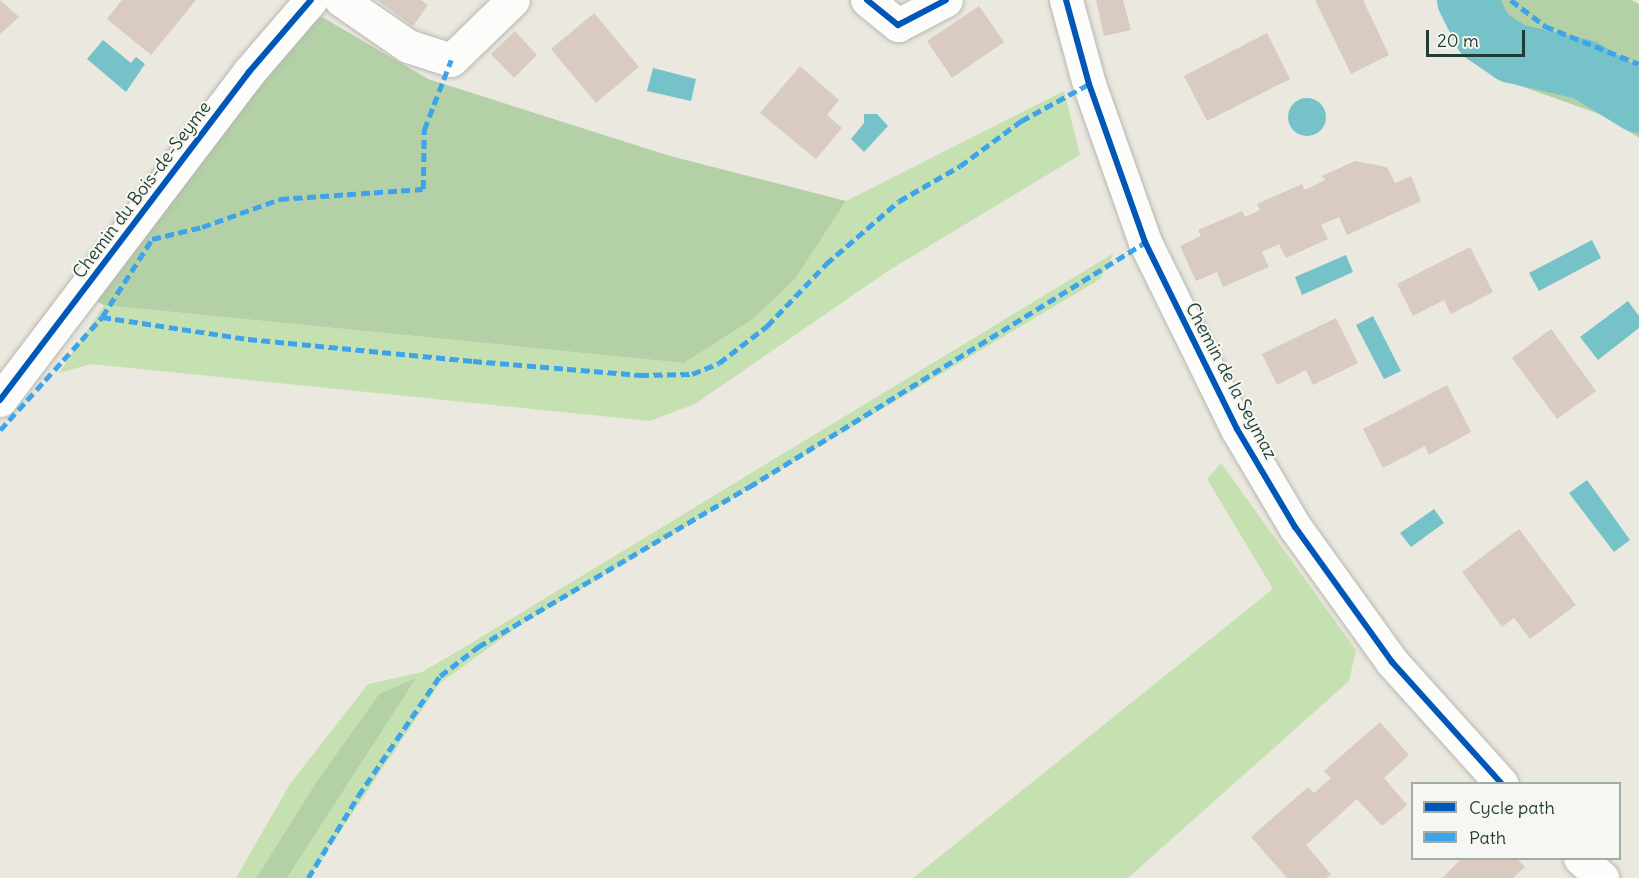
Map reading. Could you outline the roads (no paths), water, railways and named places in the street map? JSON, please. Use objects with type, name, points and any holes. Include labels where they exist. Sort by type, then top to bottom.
[{"type":"street","name":"Chemin du Bois-de-Seyme","points":[[0,400],[256,64],[311,0]]},
{"type":"street","points":[[341,0],[408,46],[451,60],[513,0]]},
{"type":"street","points":[[867,0],[898,25],[946,0]]},
{"type":"street","name":"Chemin de la Seymaz","points":[[1066,0],[1089,84],[1145,242],[1236,429],[1295,527],[1392,662],[1501,782]]},
{"type":"street","points":[[1582,860],[1602,878]]},
{"type":"water","points":[[103,40],[131,63],[136,57],[145,64],[126,92],[87,59]]},
{"type":"water","points":[[653,68],[696,79],[691,101],[647,91]]},
{"type":"water","points":[[1307,98],[1320,104],[1326,117],[1320,130],[1307,136],[1294,130],[1288,117],[1294,104]]},
{"type":"water","points":[[864,114],[877,114],[888,126],[864,152],[851,139],[864,123]]},
{"type":"water","points":[[1592,240],[1601,258],[1539,291],[1529,273]]},
{"type":"water","points":[[1346,255],[1353,272],[1302,295],[1295,277]]},
{"type":"water","points":[[1628,301],[1639,316],[1639,328],[1598,360],[1580,337]]},
{"type":"water","points":[[1373,316],[1401,371],[1384,379],[1356,325]]},
{"type":"water","points":[[1587,480],[1630,540],[1614,552],[1569,493]]},
{"type":"water","points":[[1434,509],[1444,523],[1411,547],[1400,533]]},
{"type":"waterway","points":[[1467,0],[1484,34],[1512,53],[1585,70],[1639,103]]}]
